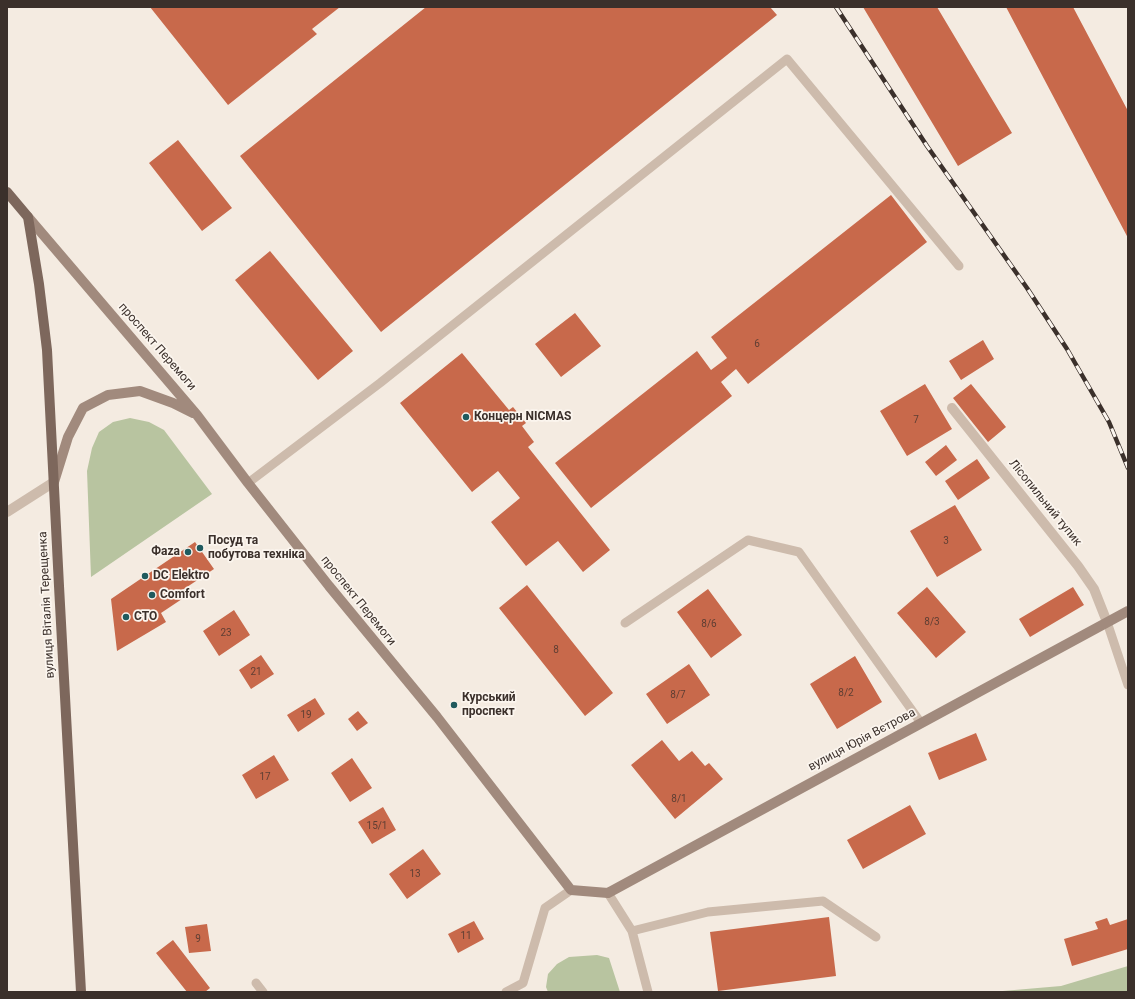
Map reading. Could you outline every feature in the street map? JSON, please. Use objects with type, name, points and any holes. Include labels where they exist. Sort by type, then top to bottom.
[{"type":"main road","name":"проспект Перемоги","points":[[7,192],[28,217]]},
{"type":"main road","name":"вулиця Віталія Терещенка","points":[[28,217],[39,284],[47,350],[81,992]]},
{"type":"street","name":"проспект Перемоги","points":[[28,217],[197,414],[248,483],[329,586],[437,716],[571,890]]},
{"type":"street","points":[[7,512],[54,482],[68,437],[83,408],[108,394],[140,391],[173,403],[197,414]]},
{"type":"street","name":"Лісопильний тупик","points":[[952,408],[1078,566],[1094,589],[1107,622]]},
{"type":"street","name":"вулиця Юрія Вєтрова","points":[[608,893],[1128,611]]},
{"type":"street","points":[[571,890],[608,893]]},
{"type":"lane","points":[[248,483],[380,383],[787,59],[959,266]]},
{"type":"lane","points":[[625,623],[748,540],[798,552],[921,723]]},
{"type":"lane","points":[[1107,622],[1128,685]]},
{"type":"lane","points":[[506,992],[523,983],[545,908],[571,890]]},
{"type":"lane","points":[[608,893],[632,931],[648,992]]},
{"type":"lane","points":[[632,931],[708,912],[823,901],[876,937]]},
{"type":"lane","points":[[256,983],[263,992]]},
{"type":"green space","points":[[130,418],[149,422],[164,430],[212,494],[91,577],[87,471],[92,448],[99,432],[113,422]]},
{"type":"green space","points":[[597,955],[609,958],[620,992],[548,992],[546,987],[548,974],[557,964],[569,957]]},
{"type":"green space","points":[[1128,966],[1128,992],[991,992],[1061,986]]},
{"type":"building","points":[[150,7],[340,7],[312,29],[317,34],[228,105]]},
{"type":"building","points":[[426,7],[770,7],[777,15],[381,332],[240,156]]},
{"type":"building","points":[[863,7],[937,7],[1012,133],[958,166]]},
{"type":"building","points":[[1006,7],[1073,7],[1128,111],[1128,238]]},
{"type":"building","points":[[178,140],[232,208],[202,231],[149,163]]},
{"type":"building","points":[[891,195],[927,242],[748,384],[736,369],[721,382],[732,396],[591,508],[555,463],[697,351],[711,370],[727,358],[711,337]]},
{"type":"building","points":[[270,251],[353,351],[318,380],[235,280]]},
{"type":"building","points":[[575,313],[601,346],[561,377],[535,344]]},
{"type":"building","points":[[983,340],[994,359],[961,380],[949,361]]},
{"type":"building","points":[[462,353],[509,410],[513,407],[526,423],[522,426],[534,442],[528,447],[610,550],[583,572],[558,541],[526,566],[491,522],[520,498],[498,471],[472,492],[400,403]]},
{"type":"building","points":[[925,384],[952,429],[907,456],[880,411]]},
{"type":"building","points":[[971,384],[1006,427],[988,442],[953,398]]},
{"type":"building","points":[[946,445],[957,460],[936,476],[925,462]]},
{"type":"building","points":[[977,459],[990,478],[958,500],[945,481]]},
{"type":"building","points":[[955,505],[982,550],[937,577],[910,531]]},
{"type":"building","points":[[195,542],[214,569],[181,591],[185,597],[161,613],[166,622],[117,651],[111,599]]},
{"type":"building","points":[[527,585],[613,693],[585,716],[499,608]]},
{"type":"building","points":[[927,587],[966,632],[936,658],[897,613]]},
{"type":"building","points":[[1073,587],[1084,605],[1030,637],[1019,619]]},
{"type":"building","points":[[708,589],[742,635],[711,658],[677,612]]},
{"type":"building","points":[[234,610],[250,635],[219,656],[203,631]]},
{"type":"building","points":[[261,655],[274,674],[251,689],[239,670]]},
{"type":"building","points":[[855,656],[882,702],[837,729],[810,684]]},
{"type":"building","points":[[689,664],[710,695],[667,724],[646,694]]},
{"type":"building","points":[[315,698],[325,714],[298,732],[287,715]]},
{"type":"building","points":[[358,711],[368,723],[357,731],[348,719]]},
{"type":"building","points":[[976,733],[987,760],[939,780],[928,753]]},
{"type":"building","points":[[662,740],[679,761],[692,751],[705,766],[709,763],[723,779],[675,819],[631,765]]},
{"type":"building","points":[[274,755],[289,780],[256,799],[242,775]]},
{"type":"building","points":[[352,758],[372,788],[350,802],[331,773]]},
{"type":"building","points":[[910,805],[926,834],[863,869],[847,840]]},
{"type":"building","points":[[383,807],[396,830],[372,844],[358,822]]},
{"type":"building","points":[[423,849],[441,874],[407,899],[389,874]]},
{"type":"building","points":[[829,917],[836,976],[718,991],[710,932]]},
{"type":"building","points":[[1107,918],[1110,925],[1128,919],[1128,949],[1072,966],[1064,939],[1098,929],[1095,922]]},
{"type":"building","points":[[474,921],[484,939],[458,953],[448,934]]},
{"type":"building","points":[[207,924],[211,951],[189,953],[185,927]]},
{"type":"building","points":[[173,940],[210,988],[205,992],[187,992],[156,953]]},
{"type":"railway","points":[[836,7],[927,146],[1027,288],[1067,349],[1109,422],[1128,468]]},
{"type":"place","name":"Концерн NICMAS","points":[[466,417]]},
{"type":"place","name":"Посуд та побутова техніка","points":[[200,548]]},
{"type":"place","name":"Фаzа","points":[[188,552]]},
{"type":"place","name":"DC Elektro","points":[[145,576]]},
{"type":"place","name":"Comfort","points":[[152,595]]},
{"type":"place","name":"СТО","points":[[126,617]]},
{"type":"place","name":"Курський проспект","points":[[454,705]]}]
